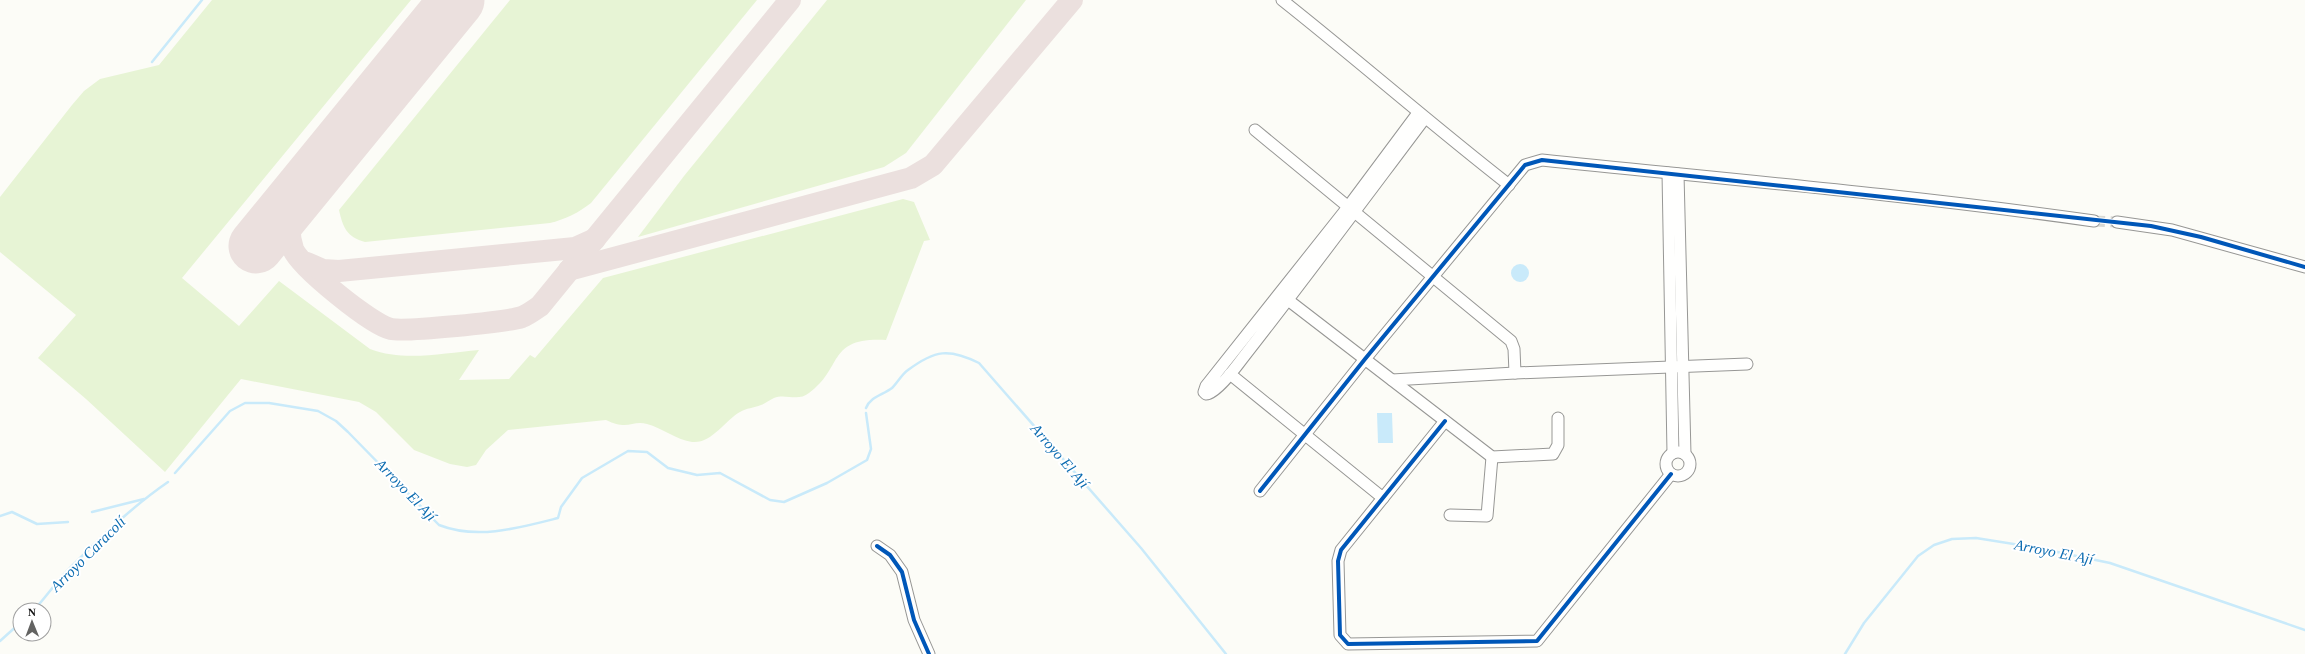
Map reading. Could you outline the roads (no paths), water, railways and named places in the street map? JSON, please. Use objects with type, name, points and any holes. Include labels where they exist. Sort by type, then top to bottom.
[{"type":"street","points":[[1282,0],[1330,38],[1421,116],[1509,185]]},
{"type":"street","points":[[1351,209],[1206,386],[1204,392],[1208,394],[1212,392],[1230,374],[1288,300],[1351,209],[1421,116]]},
{"type":"street","points":[[1255,130],[1511,342],[1514,349],[1515,373]]},
{"type":"street","points":[[1260,491],[1365,359],[1526,165],[1542,160],[2015,210],[2094,221]]},
{"type":"street","points":[[1671,474],[1682,476],[1688,472],[1690,466],[1689,459],[1685,454],[1683,367],[1673,173]]},
{"type":"street","points":[[1671,474],[1666,463],[1673,453],[1671,368],[1673,173]]},
{"type":"street","points":[[2117,222],[2172,230],[2305,267]]},
{"type":"street","points":[[1288,300],[1492,457],[1553,454],[1558,445],[1558,418]]},
{"type":"street","points":[[1392,380],[1515,373],[1747,364]]},
{"type":"street","points":[[1230,374],[1382,498]]},
{"type":"street","points":[[1445,421],[1341,550],[1339,556],[1340,635],[1348,644],[1537,641],[1671,474]]},
{"type":"street","points":[[1673,453],[1685,454]]},
{"type":"street","points":[[1450,515],[1487,516],[1492,457]]},
{"type":"street","points":[[877,546],[890,555],[902,572],[914,620],[929,654]]},
{"type":"water","points":[[1520,264],[1527,266],[1529,273],[1527,280],[1520,282],[1513,280],[1511,273],[1513,266]]},
{"type":"water","points":[[1377,413],[1392,413],[1393,443],[1378,443]]},
{"type":"waterway","points":[[152,62],[202,0]]},
{"type":"waterway","name":"Arroyo El Ají","points":[[866,408],[870,401],[892,388],[908,370],[926,358],[942,353],[950,353],[979,363],[1141,548],[1226,654]]},
{"type":"waterway","name":"Arroyo El Ají","points":[[175,473],[230,411],[245,403],[269,403],[318,411],[336,421],[348,432],[439,525],[468,532],[498,531],[513,529],[558,518],[561,507],[582,478],[628,451],[647,452],[668,468],[697,475],[720,473],[770,500],[784,502],[827,483],[867,460],[871,449],[866,413]]},
{"type":"waterway","name":"Arroyo Caracolí","points":[[41,602],[62,576],[118,522],[168,482]]},
{"type":"waterway","points":[[92,512],[144,499]]},
{"type":"waterway","points":[[0,516],[12,512],[37,524],[68,522]]},
{"type":"waterway","name":"Arroyo El Ají","points":[[1845,654],[1864,623],[1918,556],[1934,545],[1952,539],[1976,538],[2038,548],[2110,563],[2305,630]]},
{"type":"waterway","name":"Arroyo Caracolí","points":[[0,641],[12,630]]},
{"type":"tunnel","points":[[2094,221],[2117,222]]}]
